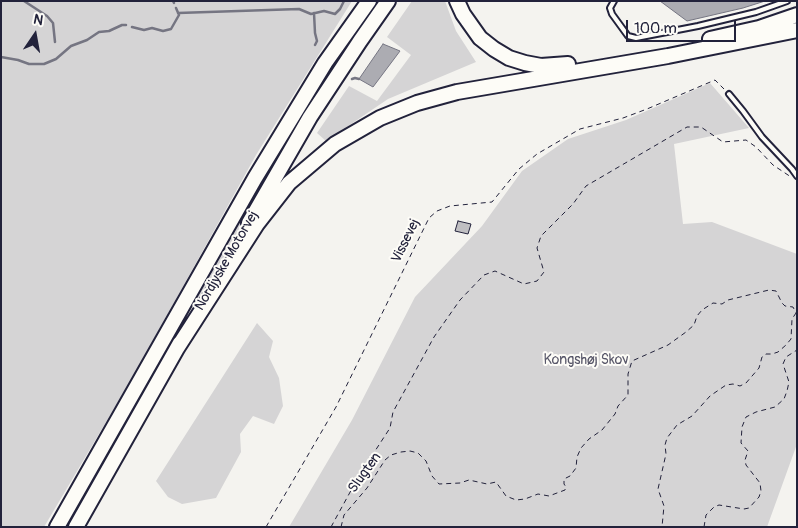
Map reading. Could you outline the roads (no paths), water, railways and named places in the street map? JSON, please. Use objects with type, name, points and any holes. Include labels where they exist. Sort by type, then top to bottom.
[{"type":"highway","points":[[325,63],[364,1]]},
{"type":"highway","name":"Nordjyske Motorvej","points":[[57,527],[255,178],[325,63],[369,1]]},
{"type":"highway","name":"Nordjyske Motorvej","points":[[76,527],[310,117],[388,1]]},
{"type":"highway","points":[[457,1],[470,26],[480,38],[494,49],[509,58],[541,66],[612,57],[722,37],[759,28],[797,15]]},
{"type":"highway","points":[[176,350],[257,224],[289,183],[335,144],[380,118],[417,103],[457,92],[668,56],[796,30]]},
{"type":"lane","points":[[614,1],[610,8],[612,14],[628,36],[636,38],[756,12],[787,1]]},
{"type":"lane","points":[[729,94],[744,111],[762,137],[792,168],[797,176]]},
{"type":"waterway","points":[[24,1],[47,16],[53,23],[55,42]]},
{"type":"waterway","points":[[178,13],[299,9],[311,14],[324,11],[335,14],[344,1]]},
{"type":"waterway","points":[[132,27],[144,30],[152,28],[163,31],[171,29],[179,15],[176,8]]},
{"type":"waterway","points":[[314,13],[317,41],[315,45]]},
{"type":"waterway","points":[[1,57],[29,64],[44,64],[56,59],[71,46],[87,40],[99,32],[109,31],[126,25]]},
{"type":"waterway","points":[[352,79],[359,79]]},
{"type":"park label","name":"Kongshøj Skov","points":[[586,360]]}]
